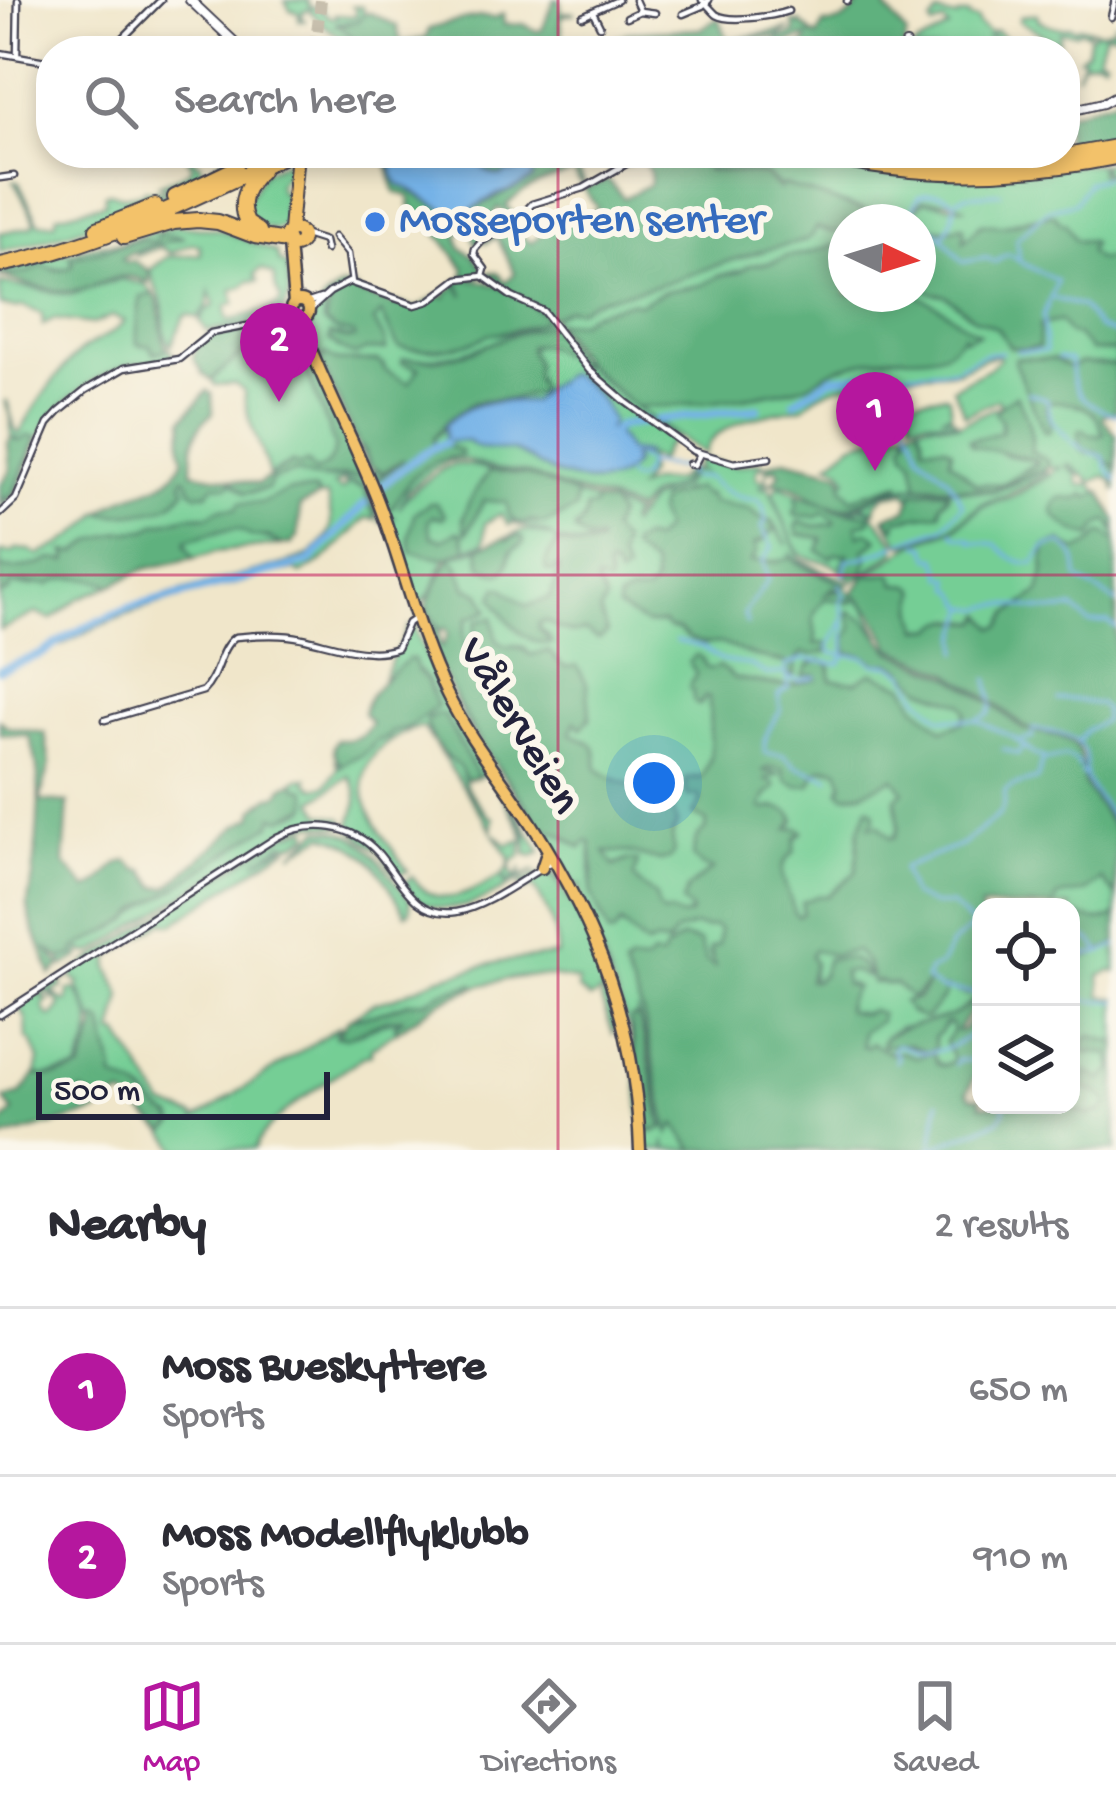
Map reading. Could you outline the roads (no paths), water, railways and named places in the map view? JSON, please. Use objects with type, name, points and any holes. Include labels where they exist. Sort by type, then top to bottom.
[{"type":"highway","points":[[0,256],[108,225],[252,168]]},
{"type":"highway","points":[[78,246],[257,168]]},
{"type":"highway","points":[[268,168],[251,181],[242,210],[256,230],[294,237]]},
{"type":"highway","name":"Vålerveien","points":[[288,168],[294,237]]},
{"type":"highway","points":[[884,168],[952,174],[1039,168]]},
{"type":"highway","points":[[0,266],[178,221],[218,222],[249,234],[294,237]]},
{"type":"main road","name":"Vålerveien","points":[[294,237],[300,310],[310,345],[369,479],[440,679],[458,716],[553,859],[591,927],[630,1054],[640,1150]]},
{"type":"main road","points":[[541,870],[553,859]]},
{"type":"street","points":[[17,56],[19,0]]},
{"type":"street","points":[[125,36],[161,0]]},
{"type":"street","points":[[597,0],[602,7]]},
{"type":"street","points":[[582,16],[618,0]]},
{"type":"street","points":[[635,0],[640,10]]},
{"type":"street","points":[[1111,17],[1115,0]]},
{"type":"street","points":[[683,14],[706,1],[723,18],[788,10]]},
{"type":"street","points":[[195,2],[229,36]]},
{"type":"street","points":[[627,17],[640,10],[655,13]]},
{"type":"street","points":[[593,12],[599,26]]},
{"type":"street","points":[[0,53],[36,59]]},
{"type":"street","points":[[1080,108],[1116,96]]},
{"type":"street","points":[[483,276],[475,249],[488,237],[513,224],[530,206],[584,188],[619,168]]},
{"type":"street","points":[[0,178],[14,176]]},
{"type":"street","points":[[294,237],[324,241],[326,250]]},
{"type":"street","points":[[334,237],[348,254],[349,283]]},
{"type":"street","points":[[0,514],[16,499],[48,424],[86,390],[124,368],[179,359],[211,333],[300,310],[349,283],[417,304],[429,301],[458,279],[483,276],[543,311],[589,370],[676,441],[700,454],[737,464],[770,458]]},
{"type":"street","points":[[689,464],[694,465],[700,454]]},
{"type":"street","points":[[105,720],[203,691],[235,637],[302,637],[386,652],[399,645],[408,623],[416,618]]},
{"type":"street","points":[[0,1016],[277,837],[300,828],[331,827],[357,836],[380,855],[412,899],[440,912],[465,910],[541,870]]},
{"type":"water","points":[[392,168],[484,168],[501,176],[526,168],[533,178],[461,213],[443,209],[399,185]]},
{"type":"water","points":[[568,373],[599,399],[612,421],[609,429],[628,451],[645,453],[631,457],[634,463],[626,473],[602,482],[575,480],[513,451],[484,449],[467,441],[445,442],[445,425],[466,409],[533,401]]},
{"type":"waterway","points":[[1017,351],[1046,351],[1043,317],[1057,281],[1020,262],[1016,239],[1049,209],[1075,203],[1088,182],[1113,175]]},
{"type":"waterway","points":[[915,204],[919,196],[929,193],[955,202]]},
{"type":"waterway","points":[[957,199],[1001,193]]},
{"type":"waterway","points":[[943,237],[955,206]]},
{"type":"waterway","points":[[936,231],[963,262],[987,258],[995,262],[1008,254],[1018,259]]},
{"type":"waterway","points":[[1053,298],[1082,307],[1098,328],[1116,334]]},
{"type":"waterway","points":[[895,373],[953,369],[983,354],[1002,352]]},
{"type":"waterway","points":[[1058,358],[1070,360],[1073,381],[1084,399],[1116,415]]},
{"type":"waterway","points":[[877,374],[887,376],[892,399]]},
{"type":"waterway","points":[[795,401],[832,378],[877,374]]},
{"type":"waterway","points":[[1028,393],[1047,399],[1051,419],[1070,440],[1104,457],[1116,479]]},
{"type":"waterway","points":[[895,404],[907,423]]},
{"type":"waterway","points":[[657,420],[758,408]]},
{"type":"waterway","points":[[614,430],[644,422]]},
{"type":"waterway","points":[[901,542],[943,527],[963,505],[948,478],[920,454],[908,426]]},
{"type":"waterway","points":[[380,487],[419,456],[445,443]]},
{"type":"waterway","points":[[637,457],[646,463],[687,469],[688,475]]},
{"type":"waterway","points":[[626,474],[636,480],[647,465]]},
{"type":"waterway","points":[[691,478],[707,477],[730,493],[757,499],[763,506],[766,520],[762,528],[772,547],[763,561],[768,580],[744,614],[747,624]]},
{"type":"waterway","points":[[61,641],[129,608],[309,562],[365,504]]},
{"type":"waterway","points":[[952,531],[971,542],[996,544],[1028,563],[1034,563],[1045,547],[1060,543],[1072,553],[1078,579],[1116,602]]},
{"type":"waterway","points":[[918,544],[926,546],[931,558],[937,557],[944,578],[951,578],[952,588],[968,607],[959,652]]},
{"type":"waterway","points":[[844,575],[847,560],[896,545]]},
{"type":"waterway","points":[[840,585],[845,596],[841,603],[845,655]]},
{"type":"waterway","points":[[968,607],[1073,608],[1089,623],[1108,622],[1116,628]]},
{"type":"waterway","points":[[844,620],[829,646],[831,653],[891,665],[905,673],[919,698],[941,718],[976,720],[1045,760],[1066,756],[1077,762],[1083,775]]},
{"type":"waterway","points":[[676,641],[767,674],[785,673]]},
{"type":"waterway","points":[[0,670],[58,643]]},
{"type":"waterway","points":[[830,778],[796,766],[783,755],[765,753],[765,742],[781,711],[778,695],[789,687],[785,666],[804,659],[839,664],[845,656]]},
{"type":"waterway","points":[[789,678],[816,677]]},
{"type":"waterway","points":[[988,679],[992,700]]},
{"type":"waterway","points":[[1058,700],[1099,704],[1105,710],[1104,721],[1078,741]]},
{"type":"waterway","points":[[978,719],[989,714],[992,705]]},
{"type":"waterway","points":[[1033,729],[1066,735],[1079,744],[1088,783],[1116,826]]},
{"type":"waterway","points":[[1022,740],[1033,734]]},
{"type":"waterway","points":[[1003,749],[1018,754],[1024,747]]},
{"type":"waterway","points":[[972,925],[951,905],[933,905],[912,895],[902,868],[962,845],[1000,814],[1005,791],[1037,779],[1043,759]]},
{"type":"waterway","points":[[972,927],[951,945],[926,980],[940,989],[972,993]]},
{"type":"waterway","points":[[1080,936],[1099,950]]},
{"type":"waterway","points":[[1080,960],[1116,946]]},
{"type":"waterway","points":[[1072,1006],[1081,998],[1116,1001]]},
{"type":"waterway","points":[[896,1062],[896,1045],[934,1052],[972,1033]]},
{"type":"waterway","points":[[955,1065],[958,1060],[972,1061]]},
{"type":"waterway","points":[[934,1150],[939,1101]]},
{"type":"waterway","points":[[928,1150],[998,1121],[1003,1114]]},
{"type":"tunnel","points":[[316,36],[321,0]]},
{"type":"place","name":"Mosseporten senter","points":[[375,222]]},
{"type":"place","name":"Moss Modellflyklubb","points":[[279,402]]},
{"type":"place","name":"Moss Bueskyttere","points":[[875,471]]}]
